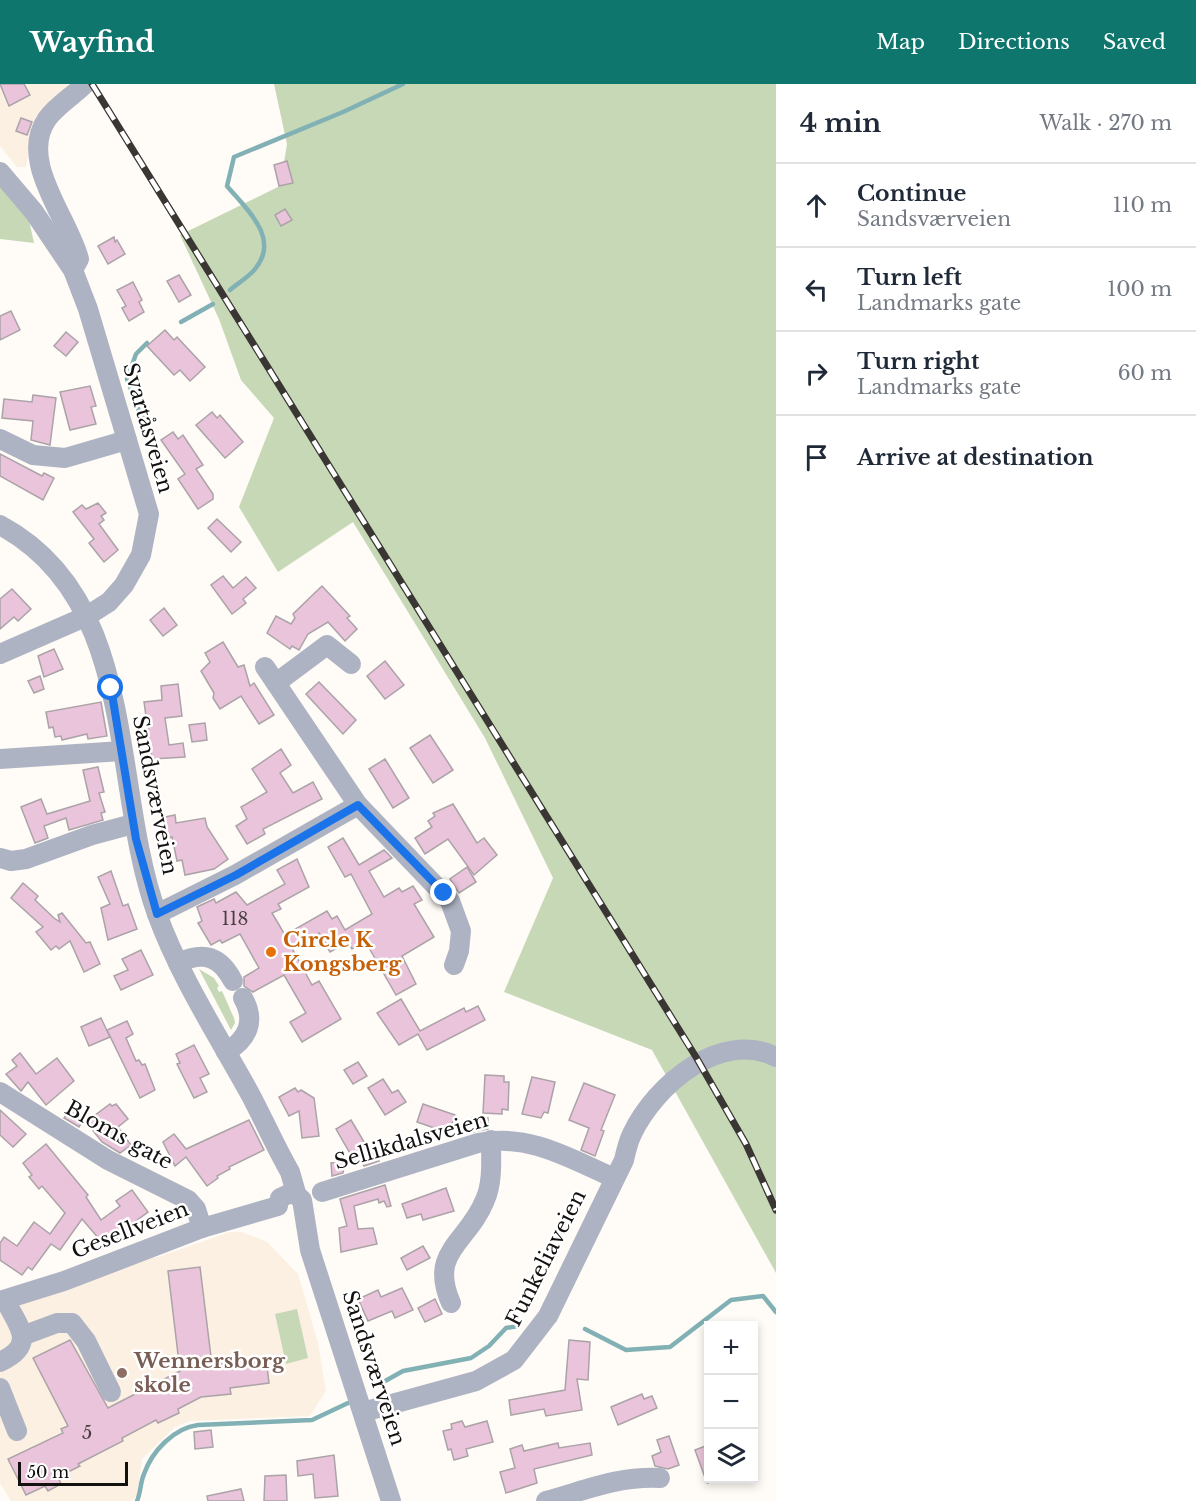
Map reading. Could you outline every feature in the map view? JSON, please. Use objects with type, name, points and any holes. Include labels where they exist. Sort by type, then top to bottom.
[{"type":"street","name":"Svartåsveien","points":[[73,270],[79,259],[74,239],[40,172],[39,134],[48,117],[84,84]]},
{"type":"street","name":"Svartåsveien","points":[[0,172],[41,221],[73,270],[88,309],[149,514],[141,555],[117,594],[87,616],[0,654]]},
{"type":"street","points":[[0,439],[33,455],[65,458],[127,440]]},
{"type":"street","name":"Sandsværveien","points":[[0,525],[25,540],[52,563],[87,616],[108,676],[133,824],[157,914],[178,963],[290,1172],[289,1204],[310,1250],[391,1501]]},
{"type":"street","points":[[351,664],[327,645],[270,675],[358,805],[450,901],[460,931],[459,951],[454,965]]},
{"type":"street","points":[[0,759],[122,751]]},
{"type":"street","points":[[157,914],[225,881],[358,805]]},
{"type":"street","points":[[0,858],[11,861],[26,860],[92,835],[133,824]]},
{"type":"street","points":[[178,963],[198,956],[213,957],[221,962],[238,989],[250,1018],[249,1029],[237,1045],[226,1052]]},
{"type":"street","name":"Funkeliaveien","points":[[363,1412],[476,1381],[514,1360],[548,1316],[624,1160],[632,1134],[646,1112],[671,1083],[690,1069],[718,1054],[741,1048],[761,1051],[776,1057]]},
{"type":"street","name":"Funkeliaveien","points":[[624,1160],[662,1110],[698,1078],[723,1066],[743,1061],[776,1070]]},
{"type":"street","name":"Bloms gate","points":[[0,1092],[108,1160],[188,1200],[196,1209],[202,1228]]},
{"type":"street","points":[[451,1303],[444,1287],[443,1269],[448,1256],[471,1227],[486,1198],[491,1140]]},
{"type":"street","name":"Sellikdalsveien","points":[[322,1192],[491,1140],[519,1140],[533,1144],[615,1178]]},
{"type":"street","name":"Gesellveien","points":[[2,1300],[64,1281],[202,1228],[289,1204]]},
{"type":"street","points":[[0,1362],[18,1352],[23,1342],[2,1300]]},
{"type":"street","points":[[22,1336],[57,1323],[72,1323],[86,1341],[111,1392]]},
{"type":"street","points":[[0,1388],[17,1431]]},
{"type":"street","points":[[546,1501],[568,1498],[619,1479],[660,1478]]},
{"type":"shaded area","points":[[0,84],[67,84],[69,89],[32,130],[26,167],[17,167],[0,146]]},
{"type":"shaded area","points":[[230,1232],[242,1232],[267,1242],[298,1274],[318,1343],[326,1391],[310,1416],[190,1421],[175,1427],[142,1459],[137,1496],[131,1501],[11,1501],[0,1483],[0,1308],[149,1255],[155,1258]]},
{"type":"green space","points":[[274,84],[776,84],[776,1273],[652,1050],[504,992],[553,878],[485,738],[353,522],[278,572],[239,507],[274,418],[241,380],[219,319],[180,235],[280,186],[287,144]]},
{"type":"green space","points":[[0,184],[29,220],[34,243],[0,239]]},
{"type":"green space","points":[[199,969],[214,978],[219,986],[217,988],[219,992],[222,991],[234,1018],[235,1023],[231,1030]]},
{"type":"green space","points":[[297,1309],[308,1358],[286,1364],[275,1314]]},
{"type":"building","points":[[0,84],[24,84],[30,95],[9,106]]},
{"type":"building","points":[[21,118],[32,122],[27,135],[16,131]]},
{"type":"building","points":[[287,161],[293,183],[279,186],[274,165]]},
{"type":"building","points":[[285,209],[292,220],[281,226],[275,215]]},
{"type":"building","points":[[114,237],[115,242],[117,240],[125,254],[108,264],[98,246]]},
{"type":"building","points":[[179,275],[191,295],[179,302],[167,281]]},
{"type":"building","points":[[133,282],[142,300],[139,302],[144,312],[129,321],[122,308],[126,306],[117,290]]},
{"type":"building","points":[[11,311],[20,330],[0,340],[0,316]]},
{"type":"building","points":[[165,330],[174,340],[177,337],[205,367],[190,381],[180,370],[174,375],[147,346]]},
{"type":"building","points":[[66,332],[78,342],[66,356],[54,346]]},
{"type":"building","points":[[90,386],[96,406],[91,407],[96,424],[70,430],[60,392]]},
{"type":"building","points":[[33,395],[56,398],[50,445],[31,440],[33,421],[2,418],[4,399],[32,402]]},
{"type":"building","points":[[212,412],[217,418],[220,415],[243,442],[225,458],[196,425]]},
{"type":"building","points":[[173,432],[178,439],[183,435],[203,465],[196,469],[213,494],[213,499],[198,509],[178,479],[185,474],[161,440]]},
{"type":"building","points":[[0,454],[42,476],[44,473],[54,478],[43,500],[0,476]]},
{"type":"building","points":[[98,503],[106,513],[101,516],[104,520],[99,524],[118,550],[104,562],[89,543],[94,539],[73,512],[82,505],[86,509]]},
{"type":"building","points":[[217,519],[241,542],[231,552],[208,528]]},
{"type":"building","points":[[223,576],[233,588],[246,577],[256,588],[243,599],[246,603],[232,614],[211,585]]},
{"type":"building","points":[[322,586],[350,616],[347,618],[357,629],[345,641],[328,622],[308,634],[299,650],[292,646],[290,649],[267,633],[276,616],[291,624],[295,618],[293,614]]},
{"type":"building","points":[[12,589],[31,609],[18,621],[14,617],[0,629],[0,599]]},
{"type":"building","points":[[164,608],[177,625],[163,636],[150,620]]},
{"type":"building","points":[[223,642],[238,667],[244,665],[250,686],[254,683],[274,715],[259,724],[241,696],[220,709],[201,671],[210,662],[205,653]]},
{"type":"building","points":[[54,649],[63,669],[44,677],[38,656]]},
{"type":"building","points":[[385,661],[404,685],[385,699],[367,676]]},
{"type":"building","points":[[40,676],[44,689],[34,693],[28,681]]},
{"type":"building","points":[[319,682],[356,720],[343,734],[306,694]]},
{"type":"building","points":[[178,684],[182,716],[165,718],[169,745],[183,743],[185,757],[152,759],[144,702],[162,700],[161,686]]},
{"type":"building","points":[[101,702],[107,736],[88,739],[87,734],[62,740],[61,736],[55,737],[53,727],[49,728],[46,712]]},
{"type":"building","points":[[205,723],[207,740],[192,742],[189,725]]},
{"type":"building","points":[[430,735],[453,770],[433,783],[410,748]]},
{"type":"building","points":[[281,749],[291,765],[280,773],[293,793],[313,782],[322,799],[263,829],[265,834],[247,844],[236,826],[247,819],[241,807],[267,792],[252,769]]},
{"type":"building","points":[[385,759],[409,798],[393,808],[369,769]]},
{"type":"building","points":[[98,767],[104,792],[99,793],[105,812],[101,813],[103,820],[69,830],[66,818],[44,826],[48,838],[35,843],[21,807],[41,799],[47,814],[90,801],[83,770]]},
{"type":"building","points":[[453,804],[477,843],[484,838],[497,855],[474,875],[448,839],[425,854],[415,838],[432,827],[428,821],[435,816],[433,813]]},
{"type":"building","points":[[175,815],[176,823],[205,818],[207,827],[228,859],[214,869],[185,875],[182,860],[177,861],[172,837],[164,839],[160,818]]},
{"type":"building","points":[[343,838],[359,865],[384,850],[392,858],[369,871],[384,897],[399,888],[402,892],[413,886],[422,900],[414,904],[434,937],[402,956],[416,984],[396,995],[365,941],[352,949],[348,942],[330,952],[319,933],[292,948],[312,985],[319,981],[341,1019],[302,1042],[290,1022],[306,1013],[284,975],[253,992],[244,986],[244,977],[259,968],[240,934],[222,943],[220,940],[211,945],[198,923],[202,921],[197,907],[214,899],[216,903],[236,892],[247,905],[285,884],[277,870],[297,859],[309,887],[278,904],[281,909],[272,913],[285,935],[327,911],[332,919],[337,916],[345,930],[372,914],[351,874],[345,877],[328,847]]},
{"type":"building","points":[[467,867],[476,882],[459,893],[450,879]]},
{"type":"building","points":[[111,871],[123,906],[128,904],[137,929],[108,940],[101,908],[110,904],[98,877]]},
{"type":"building","points":[[23,883],[38,896],[35,900],[54,918],[60,922],[58,915],[62,913],[86,943],[90,942],[100,964],[84,972],[70,941],[59,949],[56,946],[51,950],[36,932],[43,927],[11,898]]},
{"type":"building","points":[[141,950],[153,975],[121,990],[114,976],[128,970],[122,959]]},
{"type":"building","points":[[401,999],[420,1031],[464,1008],[466,1012],[478,1006],[485,1020],[427,1050],[418,1034],[399,1045],[377,1013]]},
{"type":"building","points":[[101,1018],[110,1037],[89,1046],[81,1027]]},
{"type":"building","points":[[127,1021],[133,1034],[126,1038],[136,1061],[139,1060],[142,1065],[145,1064],[155,1090],[140,1098],[107,1030]]},
{"type":"building","points":[[194,1045],[209,1074],[200,1078],[207,1092],[194,1098],[177,1064],[180,1063],[176,1054]]},
{"type":"building","points":[[20,1053],[36,1074],[57,1058],[74,1081],[46,1105],[28,1082],[21,1091],[6,1074],[17,1066],[12,1060]]},
{"type":"building","points":[[358,1062],[367,1076],[353,1084],[344,1070]]},
{"type":"building","points":[[485,1075],[504,1076],[504,1082],[509,1082],[508,1110],[502,1109],[502,1114],[483,1113]]},
{"type":"building","points":[[532,1077],[555,1082],[548,1113],[544,1112],[541,1118],[522,1114]]},
{"type":"building","points":[[383,1079],[392,1093],[398,1090],[406,1102],[385,1115],[368,1088]]},
{"type":"building","points":[[584,1083],[615,1095],[601,1130],[604,1131],[595,1156],[581,1150],[589,1128],[569,1120]]},
{"type":"building","points":[[295,1088],[298,1092],[301,1090],[314,1098],[319,1136],[302,1138],[299,1111],[289,1116],[279,1097]]},
{"type":"building","points":[[110,1104],[112,1106],[116,1104],[128,1119],[118,1127],[131,1145],[120,1153],[102,1142],[86,1122]]},
{"type":"building","points":[[423,1104],[455,1115],[449,1133],[417,1122]]},
{"type":"building","points":[[71,1107],[81,1114],[87,1110],[89,1112],[79,1127],[64,1118]]},
{"type":"building","points":[[0,1110],[26,1134],[13,1147],[0,1135]]},
{"type":"building","points":[[472,1118],[488,1118],[488,1129],[472,1132]]},
{"type":"building","points":[[249,1120],[264,1150],[229,1167],[230,1169],[217,1176],[218,1178],[207,1186],[186,1157],[175,1166],[163,1142],[174,1134],[186,1149]]},
{"type":"building","points":[[351,1120],[370,1152],[373,1150],[379,1161],[364,1166],[360,1159],[355,1162],[336,1129]]},
{"type":"building","points":[[46,1144],[88,1195],[86,1197],[101,1220],[120,1206],[116,1201],[132,1190],[148,1212],[136,1221],[139,1226],[109,1244],[104,1237],[100,1240],[82,1219],[60,1250],[51,1244],[32,1270],[28,1267],[22,1275],[0,1260],[0,1243],[4,1237],[17,1246],[34,1222],[50,1234],[65,1213],[42,1186],[39,1189],[29,1177],[32,1175],[23,1163]]},
{"type":"building","points":[[345,1162],[343,1173],[332,1176],[331,1163]]},
{"type":"building","points":[[385,1185],[391,1206],[387,1207],[384,1201],[379,1203],[378,1199],[354,1206],[358,1229],[373,1228],[377,1244],[341,1252],[339,1228],[347,1226],[340,1199]]},
{"type":"building","points":[[446,1188],[454,1211],[423,1220],[421,1214],[407,1218],[402,1204]]},
{"type":"building","points":[[423,1246],[430,1258],[407,1270],[401,1258]]},
{"type":"building","name":"Wennersborg skole","points":[[200,1267],[212,1365],[266,1358],[269,1383],[230,1388],[231,1394],[201,1397],[178,1409],[179,1413],[158,1423],[156,1420],[122,1438],[123,1441],[78,1464],[80,1466],[58,1477],[61,1484],[48,1491],[45,1486],[26,1495],[8,1459],[63,1433],[61,1429],[68,1426],[33,1358],[70,1340],[108,1408],[180,1371],[168,1271]]},
{"type":"building","points":[[402,1288],[413,1310],[395,1318],[392,1311],[368,1321],[358,1299],[378,1290],[381,1297]]},
{"type":"building","points":[[435,1299],[442,1314],[425,1322],[418,1308]]},
{"type":"building","points":[[569,1340],[590,1342],[588,1380],[577,1379],[582,1410],[546,1416],[544,1409],[511,1415],[509,1400],[565,1390]]},
{"type":"building","points":[[642,1394],[644,1399],[652,1396],[657,1408],[618,1425],[611,1407]]},
{"type":"building","points":[[462,1421],[465,1427],[487,1421],[493,1442],[466,1449],[468,1456],[454,1460],[451,1449],[448,1450],[443,1431],[452,1429],[451,1424]]},
{"type":"building","points":[[211,1430],[213,1447],[195,1449],[194,1432]]},
{"type":"building","points":[[669,1436],[679,1465],[668,1469],[655,1466],[652,1456],[661,1452],[657,1440]]},
{"type":"building","points":[[558,1443],[559,1448],[590,1443],[592,1455],[534,1469],[537,1483],[506,1493],[500,1472],[515,1468],[510,1449],[522,1445],[524,1451]]},
{"type":"building","points":[[704,1447],[704,1475],[695,1450]]},
{"type":"building","points":[[334,1455],[338,1496],[315,1498],[313,1474],[298,1476],[297,1461]]},
{"type":"building","points":[[286,1475],[287,1501],[264,1501],[265,1476]]},
{"type":"building","points":[[241,1489],[244,1501],[208,1501],[207,1496]]},
{"type":"waterway","points":[[230,290],[255,269],[262,257],[264,246],[263,235],[258,224],[227,186],[234,157],[343,112],[403,84]]},
{"type":"waterway","points":[[181,322],[213,304]]},
{"type":"waterway","points":[[147,343],[136,354],[127,379],[140,414],[147,422]]},
{"type":"waterway","points":[[585,1329],[626,1350],[670,1347],[731,1300],[763,1296],[776,1312]]},
{"type":"waterway","points":[[378,1385],[403,1371],[471,1358],[489,1346],[506,1328],[518,1326]]},
{"type":"waterway","points":[[137,1501],[143,1477],[152,1457],[172,1436],[189,1427],[312,1420],[348,1403]]},
{"type":"railway","points":[[92,84],[696,1057],[746,1144],[776,1210]]},
{"type":"place","name":"Circle K Kongsberg","points":[[271,952]]},
{"type":"place","name":"Wennersborg skole","points":[[122,1373]]},
{"type":"route","points":[[111,688],[136,839],[157,914],[194,898],[358,805],[444,893]]}]
